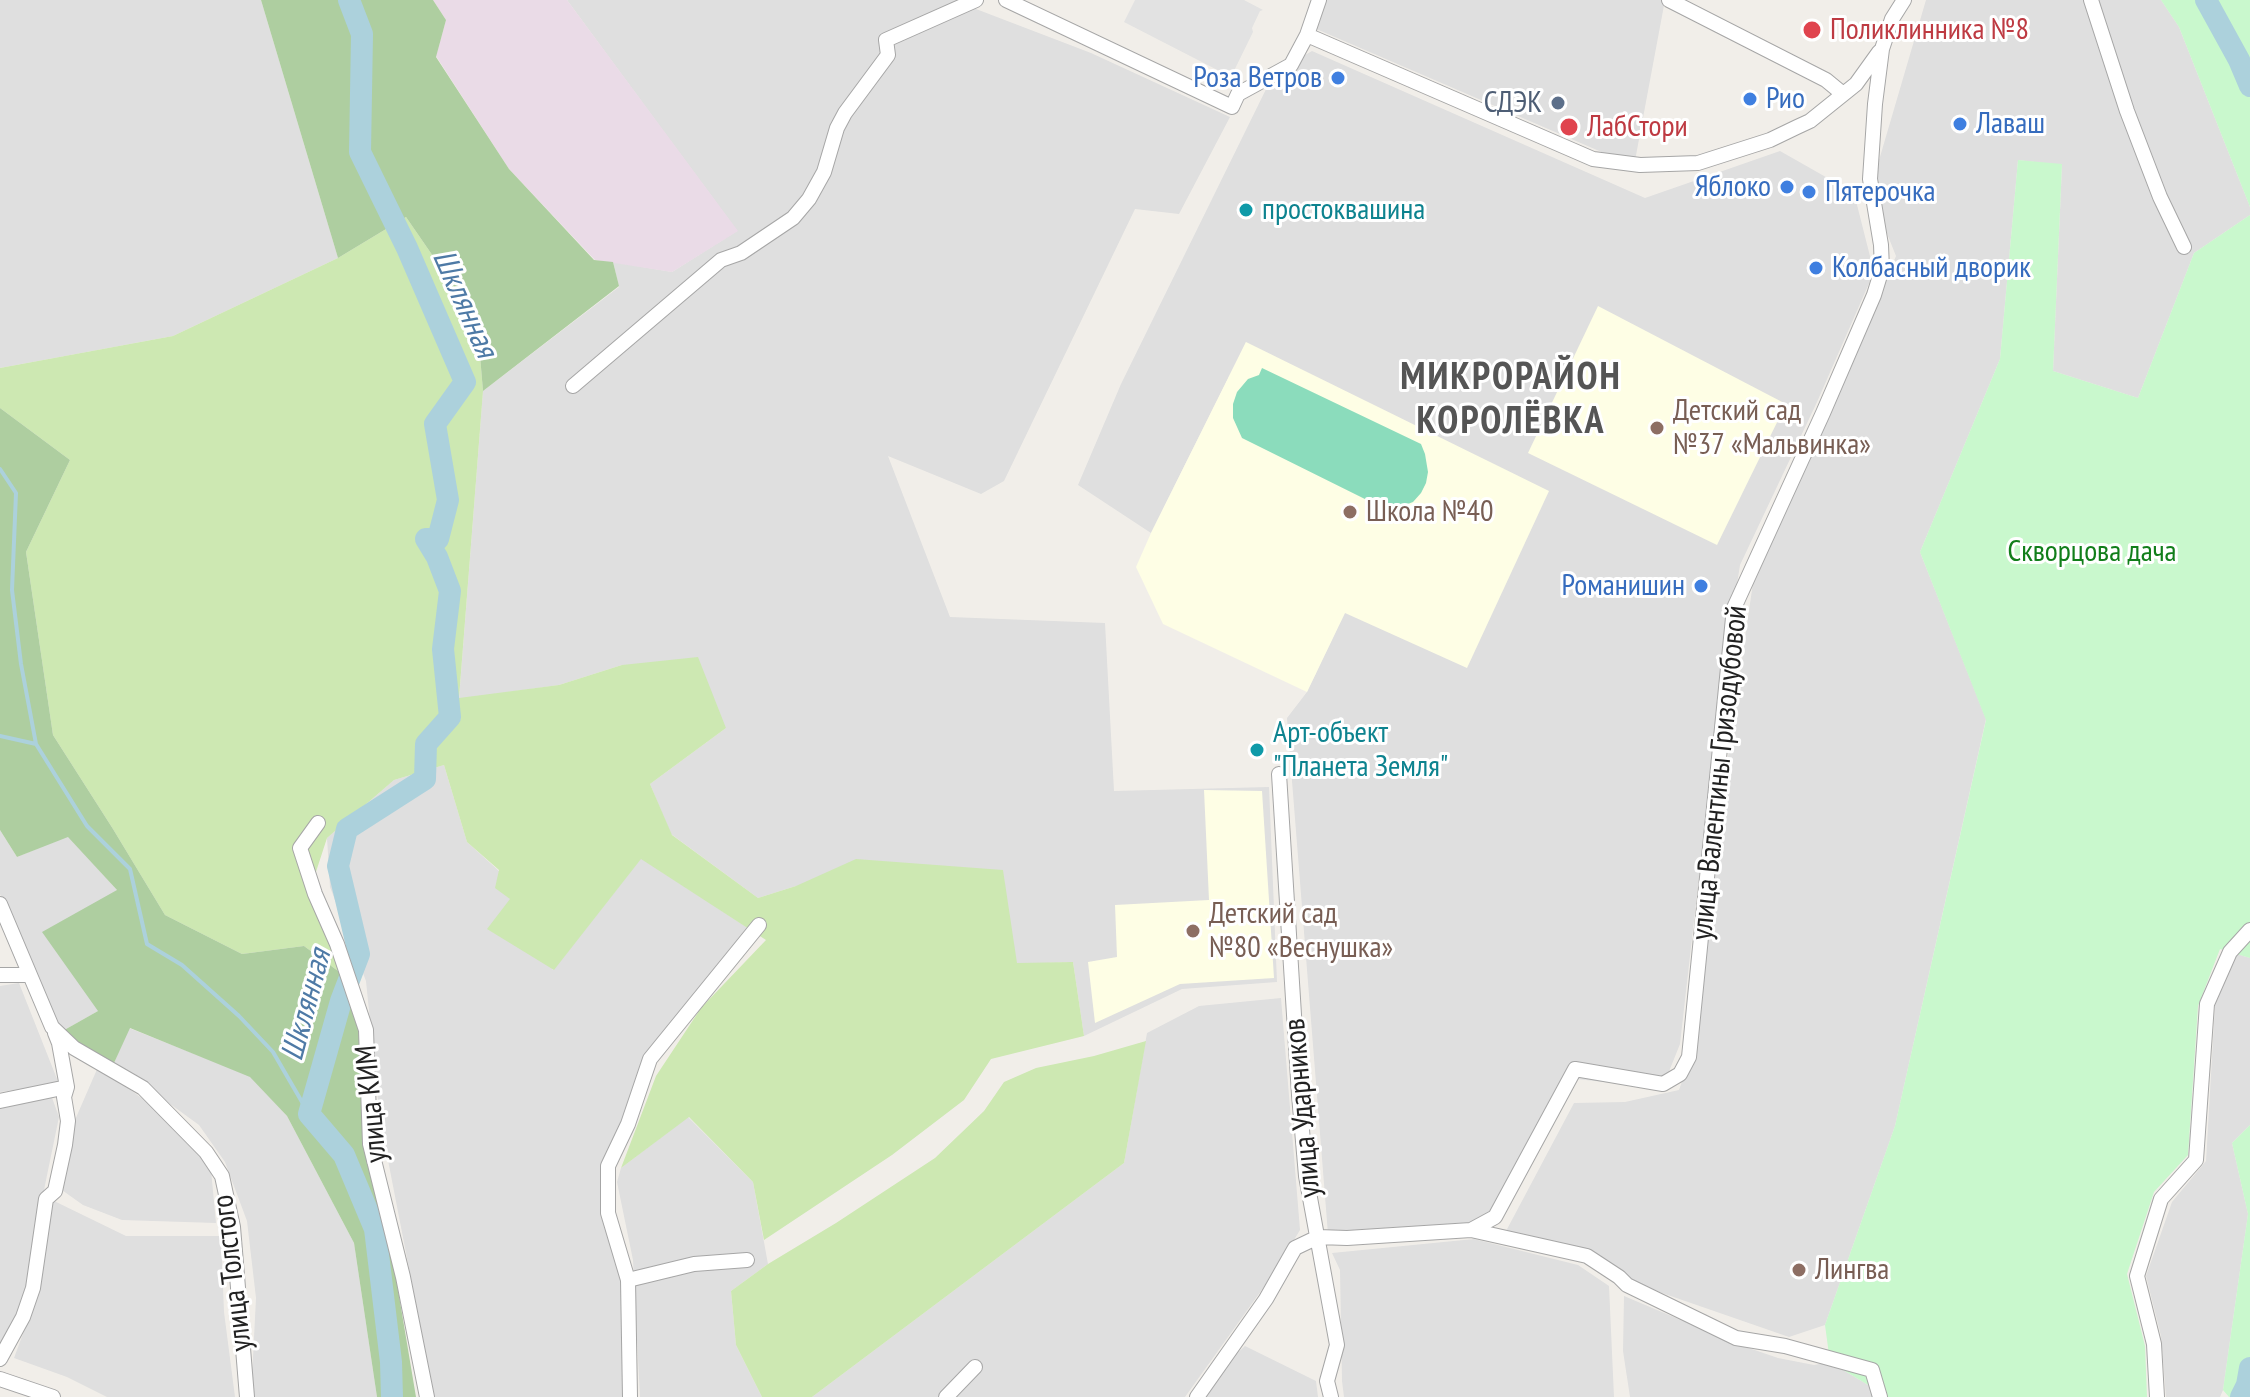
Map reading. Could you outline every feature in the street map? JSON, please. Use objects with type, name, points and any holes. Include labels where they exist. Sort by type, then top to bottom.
[{"type":"street","points":[[573,386],[721,260],[741,253],[793,218],[809,199],[824,172],[837,128],[845,113],[888,55],[886,40],[976,0]]},
{"type":"street","points":[[1006,0],[1232,107],[1238,94],[1291,65],[1307,35],[1319,0]]},
{"type":"street","points":[[1669,0],[1826,80],[1843,94]]},
{"type":"street","name":"улица Валентины Гризодубовой","points":[[1471,1230],[1495,1217],[1575,1069],[1663,1084],[1680,1074],[1689,1057],[1734,608],[1823,413],[1874,295],[1882,269],[1870,179],[1882,49],[1892,19],[1904,0]]},
{"type":"street","points":[[2091,0],[2127,111],[2160,197],[2184,247]]},
{"type":"street","points":[[1307,35],[1593,159],[1640,165],[1698,163],[1770,140],[1810,121],[1856,84],[1882,49]]},
{"type":"street","name":"улица Ударников","points":[[1197,1397],[1266,1299],[1295,1248],[1318,1237],[1306,1176],[1299,1095],[1279,774]]},
{"type":"street","name":"улица КИМ","points":[[318,823],[300,848],[366,1030],[370,1144],[403,1277],[427,1397]]},
{"type":"street","name":"улица Толстого","points":[[0,904],[52,1027],[74,1048],[143,1088],[206,1152],[222,1176],[233,1227],[247,1397]]},
{"type":"street","points":[[630,1397],[628,1280],[608,1213],[608,1166],[628,1124],[650,1059],[759,925]]},
{"type":"street","points":[[2157,1397],[2154,1344],[2137,1276],[2161,1199],[2196,1160],[2207,1004],[2230,952],[2250,930]]},
{"type":"street","points":[[0,975],[29,975]]},
{"type":"street","points":[[0,1359],[23,1317],[33,1288],[46,1199],[55,1191],[65,1145],[68,1121],[64,1097],[67,1087],[59,1043],[52,1027]]},
{"type":"street","points":[[0,1101],[67,1087]]},
{"type":"street","points":[[1331,1397],[1327,1381],[1337,1345],[1318,1237],[1471,1230],[1587,1256],[1627,1285],[1736,1338],[1785,1346],[1872,1370],[1880,1397]]},
{"type":"street","points":[[628,1280],[694,1264],[747,1260]]},
{"type":"street","points":[[946,1397],[975,1367]]},
{"type":"street","points":[[0,1379],[53,1397]]},
{"type":"shaded area","points":[[0,0],[261,0],[338,258],[173,336],[0,368]]},
{"type":"shaded area","points":[[433,0],[567,0],[738,231],[672,272],[595,260],[509,169],[436,56],[446,20]]},
{"type":"shaded area","points":[[567,0],[979,0],[976,9],[1091,53],[1230,117],[1179,214],[1135,209],[1004,481],[981,494],[888,456],[950,617],[1105,623],[1114,791],[1269,787],[1277,982],[1182,989],[1084,1036],[1073,962],[1017,964],[796,886],[758,898],[671,834],[650,784],[726,728],[622,665],[559,685],[459,699],[483,391],[619,287],[613,262],[672,272],[737,231]]},
{"type":"shaded area","points":[[1135,0],[1244,0],[1263,10],[1231,77],[1124,22]]},
{"type":"shaded area","points":[[1316,0],[1665,0],[1634,166],[1307,25]]},
{"type":"shaded area","points":[[1926,0],[2161,0],[2179,27],[2250,207],[2250,215],[2194,253],[2138,398],[2053,371],[2062,165],[2018,160],[2000,359],[1920,552],[1986,719],[1895,1126],[1825,1325],[1789,1337],[1639,1285],[1589,1251],[1505,1233],[1574,1103],[1625,1102],[1679,1090],[1695,1046],[1726,771],[1757,555],[1840,390],[1896,256],[1870,191]]},
{"type":"shaded area","points":[[1312,51],[1645,198],[1780,151],[1854,193],[1874,272],[1740,565],[1720,692],[1680,1044],[1664,1084],[1567,1078],[1495,1205],[1477,1225],[1328,1234],[1287,718],[1307,692],[1345,612],[1246,342],[1151,533],[1078,485],[1121,384],[1274,73]]},
{"type":"shaded area","name":"Детский сад №37 «Мальвинка»","points":[[1598,306],[1786,404],[1717,545],[1528,453]]},
{"type":"shaded area","name":"Школа №40","points":[[1246,342],[1549,491],[1467,668],[1345,613],[1307,692],[1163,624],[1136,567]]},
{"type":"shaded area","points":[[444,765],[467,842],[499,871],[510,899],[553,970],[641,858],[748,928],[639,1079],[606,1183],[622,1262],[625,1397],[434,1397],[380,1119],[366,981],[330,887],[327,838],[394,780]]},
{"type":"shaded area","name":"Детский сад №80 «Веснушка»","points":[[1204,790],[1262,791],[1274,978],[1180,984],[1095,1023],[1088,962],[1117,957],[1115,905],[1209,900]]},
{"type":"shaded area","points":[[0,830],[17,857],[68,836],[117,890],[98,1011],[59,1033],[0,894]]},
{"type":"shaded area","points":[[2237,954],[2250,958],[2250,1125],[2232,1143],[2248,1214],[2223,1390],[2220,1397],[2166,1397],[2161,1336],[2146,1276],[2172,1202],[2206,1161],[2215,1005]]},
{"type":"shaded area","points":[[19,983],[59,1084],[0,1092],[0,986]]},
{"type":"shaded area","points":[[1281,998],[1300,1230],[1276,1270],[1185,1397],[812,1397],[1124,1163],[1147,1033],[1199,1006]]},
{"type":"shaded area","points":[[129,1028],[250,1076],[287,1116],[354,1243],[377,1397],[251,1397],[256,1298],[247,1221],[225,1162],[199,1125],[114,1063]]},
{"type":"shaded area","points":[[98,1067],[181,1129],[211,1170],[216,1223],[122,1220],[83,1205],[59,1188],[75,1120]]},
{"type":"shaded area","points":[[51,1095],[59,1117],[32,1272],[22,1306],[0,1347],[0,1106]]},
{"type":"shaded area","points":[[688,1117],[753,1182],[768,1264],[731,1291],[736,1345],[762,1397],[640,1397],[633,1260],[617,1182],[621,1168]]},
{"type":"shaded area","points":[[50,1199],[126,1236],[221,1236],[224,1312],[235,1397],[107,1397],[67,1377],[14,1358],[38,1293]]},
{"type":"shaded area","points":[[1474,1239],[1578,1265],[1609,1286],[1614,1397],[1344,1397],[1340,1270],[1332,1253]]},
{"type":"shaded area","points":[[1624,1296],[1778,1358],[1814,1365],[1830,1362],[1888,1397],[1630,1397],[1623,1351]]},
{"type":"shaded area","points":[[1245,1346],[1316,1381],[1318,1397],[1204,1397],[1232,1358]]},
{"type":"green space","points":[[261,0],[433,0],[446,20],[436,57],[509,169],[594,260],[613,262],[619,286],[483,391],[477,320],[406,217],[338,258]]},
{"type":"green space","points":[[2161,0],[2250,0],[2250,207],[2179,27]]},
{"type":"green space","name":"Скворцова дача","points":[[2018,160],[2062,164],[2053,371],[2138,398],[2194,253],[2250,215],[2250,958],[2220,949],[2198,1006],[2188,1155],[2154,1192],[2127,1274],[2145,1346],[2147,1397],[1888,1397],[1830,1362],[1825,1325],[1895,1126],[1986,720],[1920,552],[2000,359]]},
{"type":"green space","points":[[406,217],[477,320],[483,391],[459,698],[559,685],[622,665],[698,657],[726,728],[650,784],[672,835],[758,898],[796,886],[856,859],[1003,870],[1017,963],[1073,962],[1084,1036],[991,1059],[964,1100],[892,1155],[764,1240],[753,1182],[689,1117],[621,1168],[656,1076],[701,1008],[766,940],[641,859],[554,970],[487,929],[510,899],[495,888],[499,870],[467,842],[444,765],[394,780],[327,838],[313,881],[353,982],[304,946],[242,954],[165,915],[53,735],[26,552],[70,460],[0,408],[0,368],[173,336],[338,258]]},
{"type":"green space","points":[[1262,368],[1421,444],[1428,472],[1421,493],[1405,505],[1381,507],[1242,438],[1233,418],[1233,404],[1237,392],[1248,379],[1259,375]]},
{"type":"green space","points":[[0,408],[70,460],[26,552],[53,735],[165,915],[242,954],[304,946],[353,982],[369,1117],[416,1397],[377,1397],[354,1243],[287,1116],[250,1077],[130,1028],[114,1063],[59,1033],[98,1011],[42,932],[117,890],[68,837],[17,857],[0,830]]},
{"type":"green space","points":[[1146,1041],[1124,1163],[812,1397],[762,1397],[736,1345],[731,1291],[768,1264],[935,1158],[984,1111],[1004,1082],[1036,1068]]},
{"type":"green space","points":[[2250,1125],[2250,1379],[2244,1397],[2229,1397],[2223,1390],[2248,1214],[2232,1143]]},
{"type":"waterway","name":"Шклянная","points":[[349,0],[362,34],[360,152],[407,248],[465,382],[435,424],[448,500],[438,539],[426,539],[437,557],[450,591],[443,649],[450,717],[426,744],[425,779],[347,829],[338,866],[359,954],[341,1001],[309,1114],[344,1155],[375,1229],[391,1362],[392,1397]]},
{"type":"waterway","points":[[2206,0],[2250,86]]},
{"type":"waterway","points":[[0,469],[16,493],[12,590],[21,664],[36,744],[87,826],[130,869],[147,944],[182,965],[239,1016],[273,1052],[309,1114]]},
{"type":"waterway","points":[[0,736],[36,744]]},
{"type":"waterway","points":[[2241,1397],[2250,1368]]},
{"type":"place","name":"Поликлинника №8","points":[[1812,30]]},
{"type":"place","name":"Роза Ветров","points":[[1338,78]]},
{"type":"place","name":"Рио","points":[[1750,99]]},
{"type":"place","name":"СДЭК","points":[[1558,103]]},
{"type":"place","name":"Лаваш","points":[[1960,124]]},
{"type":"place","name":"ЛабСтори","points":[[1569,127]]},
{"type":"place","name":"Яблоко","points":[[1787,187]]},
{"type":"place","name":"Пятерочка","points":[[1809,192]]},
{"type":"place","name":"простоквашина","points":[[1246,210]]},
{"type":"place","name":"Колбасный дворик","points":[[1816,268]]},
{"type":"place","name":"Детский сад №37 «Мальвинка»","points":[[1657,428]]},
{"type":"place","name":"Школа №40","points":[[1350,512]]},
{"type":"place","name":"Романишин","points":[[1701,586]]},
{"type":"place","name":"Арт-объект \"Планета Земля\"","points":[[1257,750]]},
{"type":"place","name":"Детский сад №80 «Веснушка»","points":[[1193,931]]},
{"type":"place","name":"Лингва","points":[[1799,1270]]},
{"type":"district","name":"МИКРОРАЙОН КОРОЛЁВКА","points":[[1511,400]]}]
